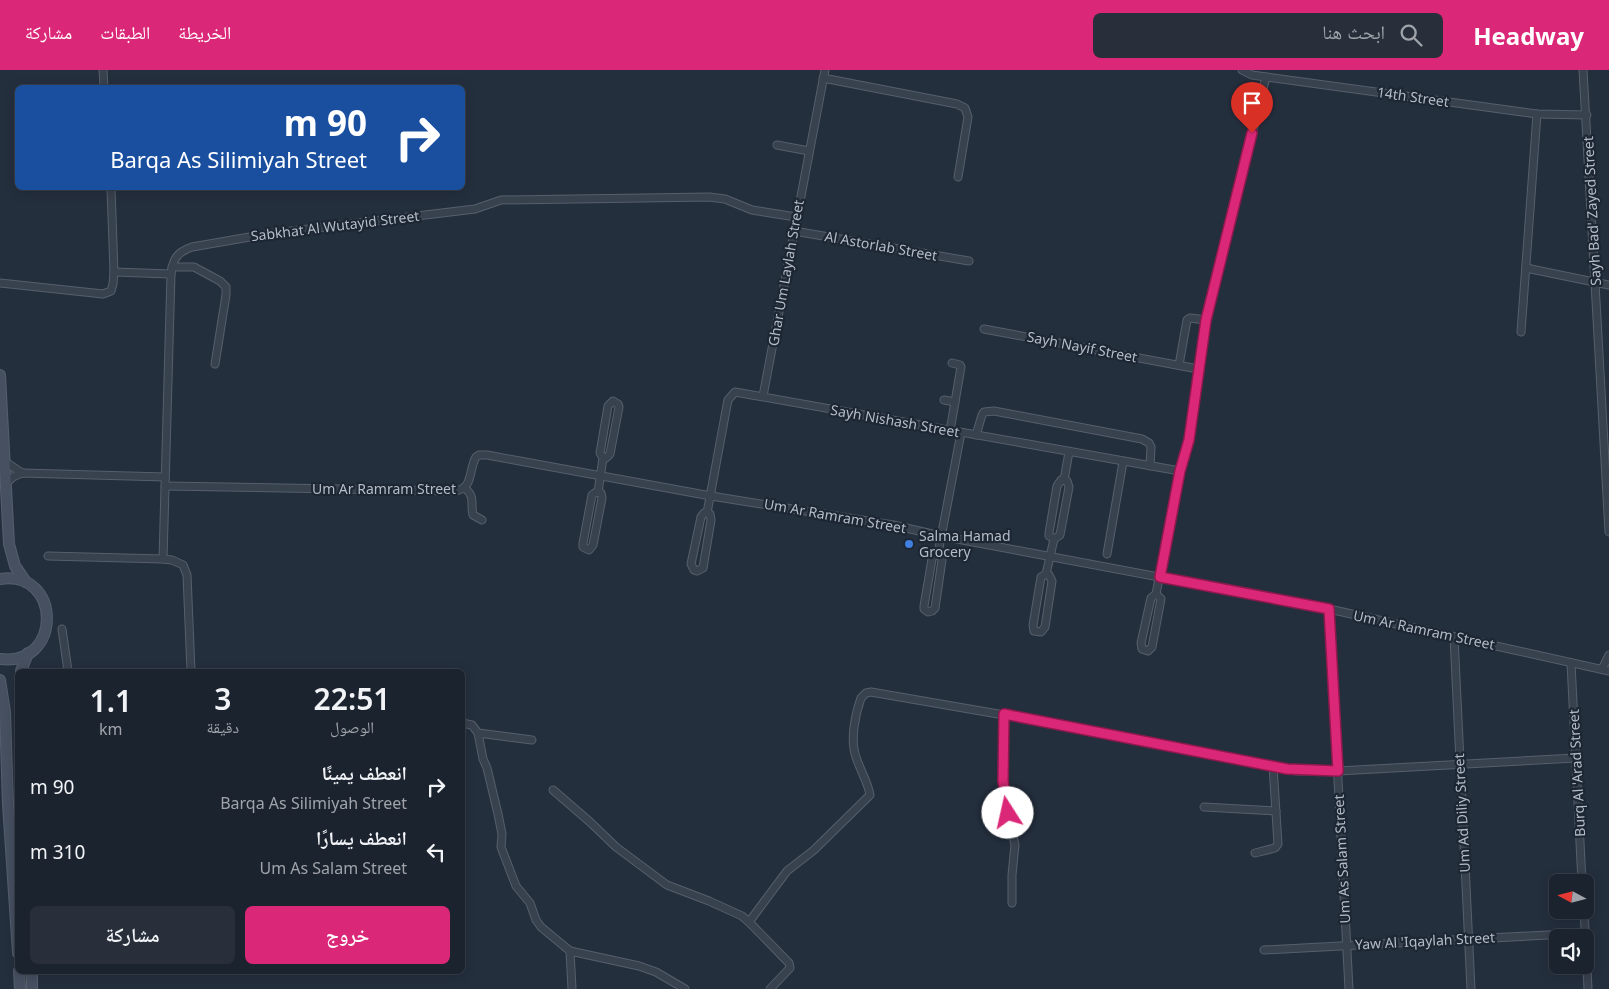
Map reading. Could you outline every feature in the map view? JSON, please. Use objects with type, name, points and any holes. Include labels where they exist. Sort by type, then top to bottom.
[{"type":"street","points":[[103,70],[104,85]]},
{"type":"street","name":"14th Street","points":[[1242,70],[1252,75],[1537,114],[1587,115]]},
{"type":"street","name":"Sayh Bad' Zayed Street","points":[[1583,70],[1609,532]]},
{"type":"street","points":[[824,74],[957,104],[965,108],[968,118],[958,177]]},
{"type":"street","name":"Ghar Um Laylah Street","points":[[763,396],[824,74]]},
{"type":"street","points":[[1156,594],[1161,599],[1152,647],[1145,651],[1142,649],[1141,643],[1151,598],[1156,594],[1180,471],[1189,440],[1206,320],[1266,77]]},
{"type":"street","points":[[1521,332],[1537,114]]},
{"type":"street","points":[[777,145],[809,151]]},
{"type":"street","points":[[0,283],[107,293],[113,288],[111,190]]},
{"type":"street","name":"Sabkhat Al Wutayid Street","points":[[172,271],[178,254],[192,247],[276,232],[474,209],[501,200],[709,197],[725,199],[752,210],[796,217]]},
{"type":"street","name":"Al Astorlab Street","points":[[794,231],[969,261]]},
{"type":"street","points":[[114,272],[172,271],[194,267],[220,281],[226,287],[226,295],[215,364]]},
{"type":"street","points":[[1526,268],[1607,283]]},
{"type":"street","points":[[162,559],[172,271]]},
{"type":"street","points":[[1179,366],[1187,320],[1190,318],[1206,320]]},
{"type":"street","name":"Sayh Nayif Street","points":[[984,329],[1198,369]]},
{"type":"street","points":[[950,431],[961,367],[952,363]]},
{"type":"street","points":[[0,375],[7,527],[12,558],[26,582],[42,597],[48,617],[47,628],[37,647],[18,658],[0,658]]},
{"type":"street","name":"Sayh Nishash Street","points":[[707,513],[728,400],[735,392],[1180,471]]},
{"type":"street","points":[[944,400],[955,402]]},
{"type":"street","points":[[598,492],[603,458],[600,453],[608,406],[610,402],[616,402],[619,407],[610,454],[603,458]]},
{"type":"street","points":[[976,435],[984,412],[994,411],[1142,439],[1149,443],[1151,447],[1150,466]]},
{"type":"street","points":[[938,553],[941,555],[942,560],[935,608],[932,612],[928,612],[924,606],[932,559],[938,553],[942,536],[961,433]]},
{"type":"street","points":[[1054,539],[1051,538],[1049,533],[1058,486],[1061,480],[1064,480],[1069,452]]},
{"type":"street","name":"Um Ar Ramram Street","points":[[165,486],[449,492],[465,488],[468,484],[474,461],[480,455],[487,455],[711,496],[893,525],[1050,557],[1329,609],[1606,670]]},
{"type":"street","points":[[4,461],[22,473]]},
{"type":"street","points":[[1107,554],[1123,462]]},
{"type":"street","points":[[5,484],[13,477],[22,473],[165,478]]},
{"type":"street","points":[[1046,574],[1049,575],[1052,581],[1045,627],[1041,632],[1038,632],[1034,630],[1033,626],[1041,577],[1046,574],[1054,539],[1060,535],[1069,484],[1064,480]]},
{"type":"street","points":[[465,488],[471,493],[473,515],[482,520]]},
{"type":"street","points":[[598,492],[601,493],[602,498],[593,545],[592,548],[585,549],[582,543],[592,495],[598,492]]},
{"type":"street","name":"Sayh Nishash Street","points":[[707,513],[710,514],[711,520],[702,568],[697,571],[694,570],[691,564],[701,517],[702,514],[707,513]]},
{"type":"street","points":[[48,556],[162,559],[178,562],[186,569],[192,669]]},
{"type":"street","points":[[0,578],[17,579],[26,582]]},
{"type":"street","name":"Um As Salam Street","points":[[1329,609],[1349,989]]},
{"type":"street","points":[[62,629],[68,669]]},
{"type":"street","name":"Um Ad Diliy Street","points":[[1454,637],[1471,989]]},
{"type":"street","points":[[22,669],[28,653]]},
{"type":"street","points":[[1606,670],[1609,655]]},
{"type":"street","name":"Burq Al 'Arad Street","points":[[1571,663],[1582,874]]},
{"type":"street","points":[[0,680],[5,712],[8,804],[15,908]]},
{"type":"street","points":[[749,922],[787,871],[814,850],[870,795],[868,784],[856,758],[853,744],[859,704],[861,698],[866,693],[877,693],[1004,714],[1297,771],[1338,771],[1576,758]]},
{"type":"street","points":[[1004,714],[1004,792],[1016,846],[1012,875],[1012,903]]},
{"type":"street","points":[[465,724],[472,725],[478,733],[483,760],[487,768],[498,814],[502,834],[501,847],[516,886],[530,903],[541,928],[570,951],[639,966],[656,972],[685,989]]},
{"type":"street","points":[[478,733],[532,740]]},
{"type":"street","points":[[1255,853],[1271,850],[1277,846],[1273,766]]},
{"type":"street","points":[[553,790],[616,847],[667,885],[709,901],[742,916],[749,922],[789,963],[790,968],[786,974],[770,989]]},
{"type":"street","points":[[1204,807],[1276,811]]},
{"type":"street","name":"Yaw Al 'Iqaylah Street","points":[[1264,950],[1549,934]]},
{"type":"street","points":[[570,951],[572,989]]},
{"type":"street","points":[[19,974],[20,989]]},
{"type":"street","points":[[32,974],[32,989]]},
{"type":"street","points":[[1587,974],[1588,989]]},
{"type":"place","name":"Salma Hamad Grocery","points":[[909,544]]},
{"type":"route","points":[[1008,813],[1003,781],[1004,714],[1297,771],[1338,771],[1329,609],[1160,577],[1180,471],[1189,440],[1206,320],[1252,133]]}]
